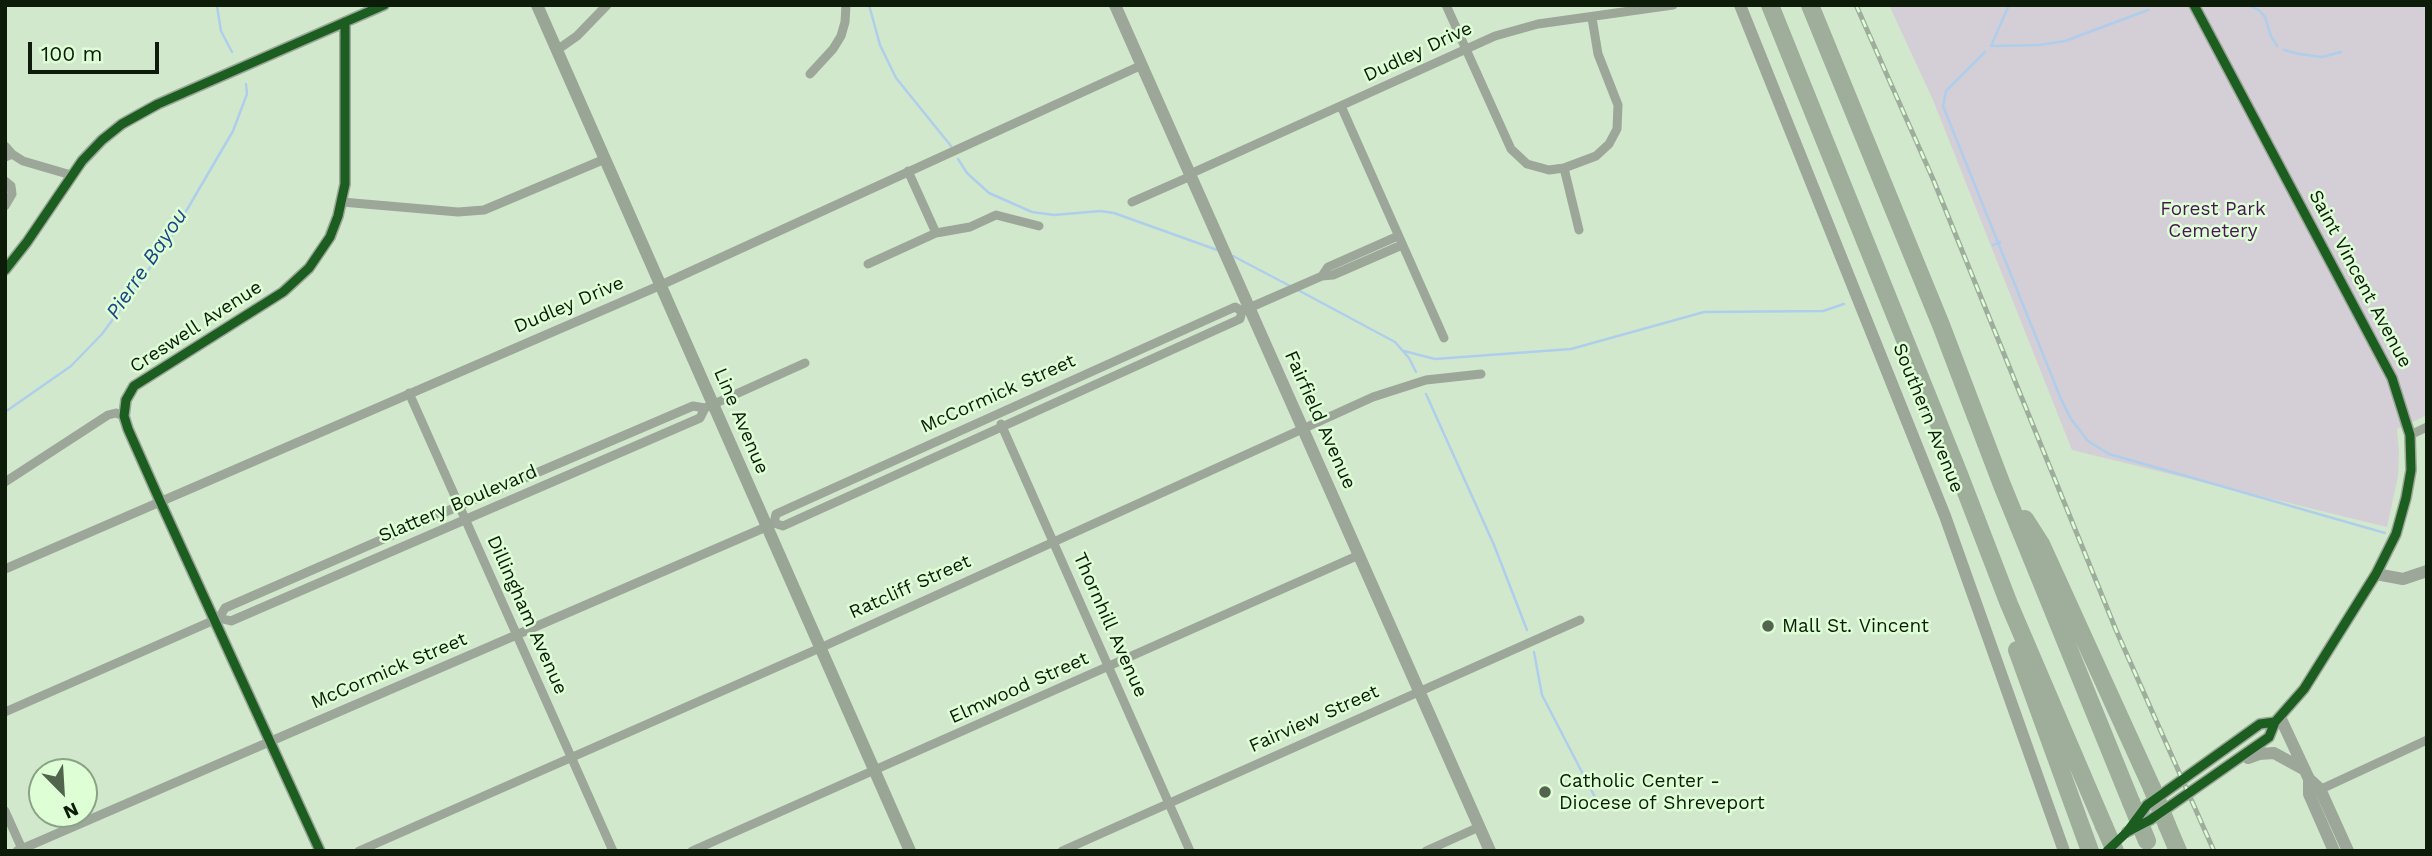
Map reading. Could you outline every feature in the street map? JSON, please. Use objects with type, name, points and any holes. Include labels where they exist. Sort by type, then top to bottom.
[{"type":"highway","points":[[1770,5],[2009,604],[2115,851]]},
{"type":"highway","points":[[1810,5],[2149,846]]},
{"type":"highway","points":[[1959,474],[2021,661],[2087,845]]},
{"type":"highway","points":[[2002,485],[2041,544],[2178,851]]},
{"type":"main road","name":"Line Avenue","points":[[537,5],[661,285],[709,406],[770,525],[820,648],[910,851]]},
{"type":"street","points":[[5,270],[27,243],[71,176],[102,140],[144,110],[384,5]]},
{"type":"street","points":[[557,50],[577,36],[607,5]]},
{"type":"street","points":[[810,74],[841,36],[846,5]]},
{"type":"street","name":"Fairfield Avenue","points":[[1115,5],[1230,265],[1246,310],[1303,428],[1490,851]]},
{"type":"street","points":[[1446,5],[1505,139],[1514,153],[1535,167],[1549,170],[1584,162],[1601,153],[1613,139],[1619,119],[1617,100],[1598,54],[1592,18]]},
{"type":"street","name":"Dudley Drive","points":[[1132,202],[1495,36],[1529,26],[1673,5]]},
{"type":"street","name":"Southern Avenue","points":[[1740,5],[1948,523],[2064,851]]},
{"type":"street","name":"Saint Vincent Avenue","points":[[2127,832],[2150,820],[2269,737],[2278,719],[2304,689],[2376,574],[2396,534],[2411,470],[2410,435],[2403,405],[2388,370],[2194,5]]},
{"type":"street","name":"Creswell Avenue","points":[[124,416],[128,396],[143,379],[271,300],[299,278],[319,256],[330,237],[342,202],[346,173],[345,22]]},
{"type":"street","name":"Dudley Drive","points":[[5,569],[661,285],[1142,65]]},
{"type":"street","points":[[1341,106],[1444,338]]},
{"type":"street","points":[[5,146],[9,156],[71,176]]},
{"type":"street","points":[[342,202],[458,212],[484,210],[605,159]]},
{"type":"street","points":[[1564,168],[1579,230]]},
{"type":"street","points":[[908,171],[936,233]]},
{"type":"street","points":[[5,181],[11,186],[12,194],[5,206]]},
{"type":"street","points":[[868,264],[936,233],[970,227],[996,215],[1039,226]]},
{"type":"street","points":[[1246,310],[1322,276],[1333,275],[1400,240]]},
{"type":"street","name":"McCormick Street","points":[[21,850],[770,525],[783,526],[1240,319],[1246,310],[1235,307],[996,414],[776,514],[770,525]]},
{"type":"street","points":[[1125,356],[1130,369]]},
{"type":"street","name":"Slattery Boulevard","points":[[5,712],[216,619],[225,608],[694,406],[709,406],[805,363]]},
{"type":"street","name":"Ratcliff Street","points":[[359,851],[820,648],[1392,390],[1426,380],[1481,374]]},
{"type":"street","name":"Dillingham Avenue","points":[[409,393],[613,851]]},
{"type":"street","name":"Slattery Boulevard","points":[[216,619],[231,621],[699,418],[709,406]]},
{"type":"street","points":[[5,482],[108,415],[116,413],[124,416],[320,851]]},
{"type":"street","name":"Thornhill Avenue","points":[[996,414],[1191,851]]},
{"type":"street","points":[[2410,435],[2427,427]]},
{"type":"street","points":[[879,467],[885,480]]},
{"type":"street","name":"Elmwood Street","points":[[692,851],[1359,555]]},
{"type":"street","points":[[2376,574],[2403,579],[2427,570]]},
{"type":"street","name":"Fairview Street","points":[[1062,851],[1580,620]]},
{"type":"street","points":[[2278,719],[2307,775],[2334,851]]},
{"type":"street","name":"Saint Vincent Avenue","points":[[2107,851],[2127,832],[2147,805],[2260,724],[2278,719]]},
{"type":"street","points":[[2314,792],[2427,740]]},
{"type":"street","points":[[2228,766],[2270,752],[2282,756],[2307,775]]},
{"type":"street","points":[[2314,792],[2348,851]]},
{"type":"street","points":[[5,811],[21,850]]},
{"type":"street","points":[[1426,851],[1479,827]]},
{"type":"green space","name":"Forest Park Cemetery","points":[[1889,5],[2427,5],[2427,415],[2397,429],[2398,476],[2387,527],[2072,450],[1933,100]]},
{"type":"waterway","name":"Pierre Bayou","points":[[218,5],[221,31],[232,52]]},
{"type":"waterway","points":[[869,5],[880,45],[896,78],[951,146]]},
{"type":"waterway","points":[[1991,46],[2009,5]]},
{"type":"waterway","points":[[2248,5],[2259,10],[2265,17],[2277,46]]},
{"type":"waterway","points":[[1991,46],[2039,45],[2065,41],[2148,10]]},
{"type":"waterway","points":[[2284,50],[2322,57],[2341,52]]},
{"type":"waterway","points":[[1985,52],[1946,91],[1943,106],[2061,399],[2071,419],[2088,441],[2109,454],[2385,533]]},
{"type":"waterway","name":"Pierre Bayou","points":[[5,412],[71,366],[102,334],[136,288],[171,237],[233,131],[247,94],[246,84]]},
{"type":"waterway","points":[[958,159],[967,173],[989,193],[1032,212],[1054,215],[1100,211],[1114,213],[1220,251]]},
{"type":"waterway","points":[[1993,245],[2000,242]]},
{"type":"waterway","points":[[1233,256],[1292,287]]},
{"type":"waterway","points":[[1298,290],[1395,342],[1409,358],[1416,372]]},
{"type":"waterway","points":[[1404,351],[1435,359],[1571,349],[1704,312],[1823,311],[1844,304]]},
{"type":"waterway","points":[[1426,394],[1494,545],[1527,630]]},
{"type":"waterway","points":[[1534,652],[1542,695],[1599,805]]},
{"type":"railway","points":[[1856,5],[1933,179],[2116,630],[2214,851]]},
{"type":"cycle path","points":[[5,270],[82,161],[122,124],[158,104],[384,5]]},
{"type":"cycle path","points":[[2127,832],[2150,820],[2269,737],[2275,722],[2304,689],[2376,574],[2396,534],[2411,470],[2410,435],[2392,378],[2194,5]]},
{"type":"cycle path","points":[[320,851],[124,416],[126,400],[134,386],[283,292],[309,268],[330,237],[345,184],[345,22]]},
{"type":"cycle path","points":[[2107,851],[2127,832],[2147,805],[2260,724],[2275,722]]},
{"type":"place","name":"Mall St. Vincent","points":[[1768,626]]},
{"type":"place","name":"Catholic Center - Diocese of Shreveport","points":[[1545,792]]}]
